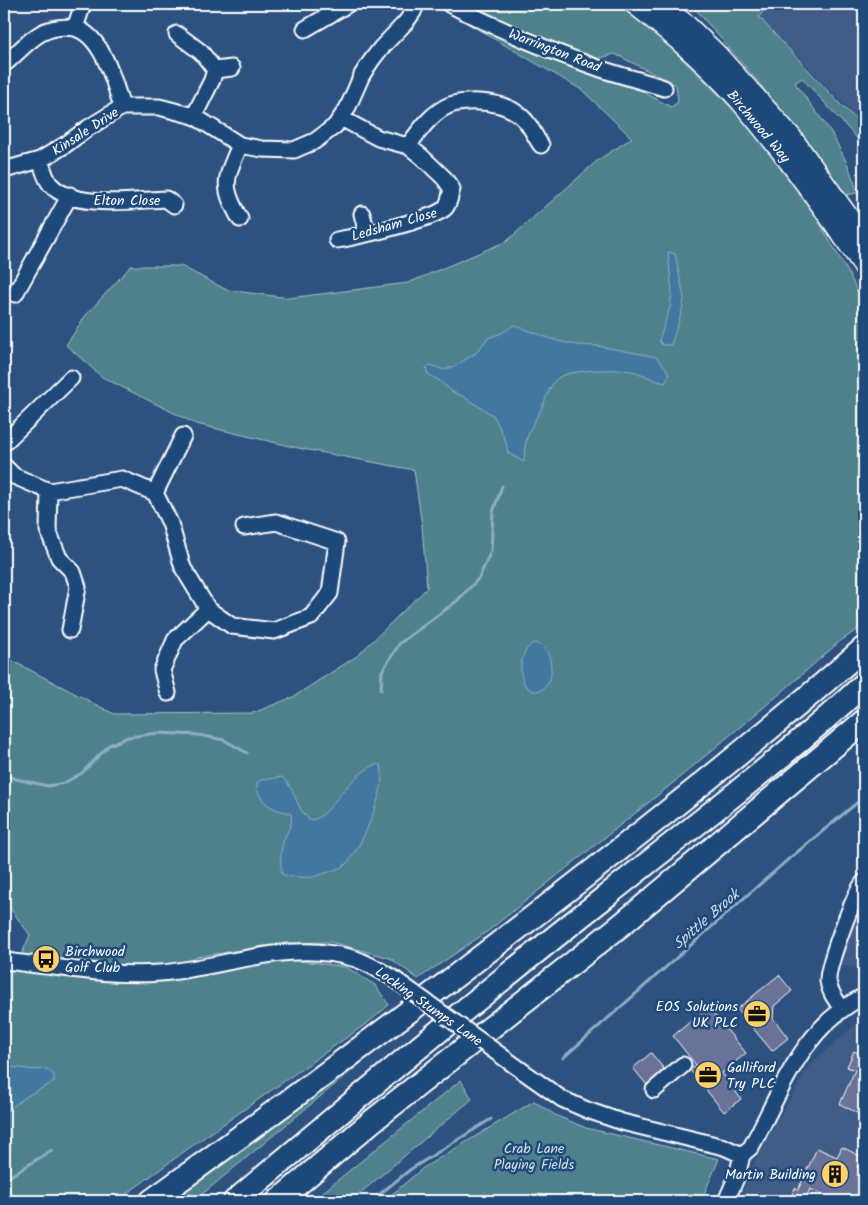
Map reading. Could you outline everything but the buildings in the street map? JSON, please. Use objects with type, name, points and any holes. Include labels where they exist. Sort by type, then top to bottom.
[{"type":"highway","points":[[150,1201],[396,1022],[676,806],[864,648]]},
{"type":"highway","points":[[235,1201],[604,897],[751,782],[864,684]]},
{"type":"highway","points":[[278,1201],[371,1122],[621,926],[864,721]]},
{"type":"highway","points":[[225,1201],[361,1096]]},
{"type":"highway","points":[[285,1201],[371,1122]]},
{"type":"main road","name":"Birchwood Way","points":[[634,4],[680,30]]},
{"type":"main road","name":"Birchwood Way","points":[[660,4],[680,30],[791,136],[864,238]]},
{"type":"main road","name":"Birchwood Way","points":[[712,61],[737,98],[799,175],[864,266]]},
{"type":"street","points":[[74,28],[83,4]]},
{"type":"street","points":[[305,29],[348,4]]},
{"type":"street","name":"Kinsale Drive","points":[[4,170],[40,160],[122,107],[159,106],[194,116],[240,145],[262,149],[294,150],[325,134],[341,118],[371,61],[406,22],[416,4]]},
{"type":"street","name":"Warrington Road","points":[[449,4],[488,24],[557,52],[664,88]]},
{"type":"street","points":[[7,62],[32,37],[43,31],[55,27],[74,28],[87,33],[112,73],[122,107]]},
{"type":"street","points":[[177,34],[201,52],[215,70]]},
{"type":"street","points":[[215,70],[232,68]]},
{"type":"street","points":[[194,116],[215,70]]},
{"type":"street","points":[[408,146],[421,128],[440,111],[450,105],[470,103],[488,103],[510,108],[526,121],[541,145]]},
{"type":"street","name":"Ledsham Close","points":[[337,240],[435,214],[447,205],[459,190],[408,146],[378,138],[341,118]]},
{"type":"street","points":[[240,145],[227,176],[228,196],[242,222]]},
{"type":"street","name":"Elton Close","points":[[40,160],[50,184],[60,192],[70,196],[94,202],[166,199],[174,205]]},
{"type":"street","points":[[15,294],[70,196]]},
{"type":"street","points":[[362,214],[367,233]]},
{"type":"street","points":[[4,442],[71,378]]},
{"type":"street","points":[[156,493],[183,436]]},
{"type":"street","points":[[4,466],[14,476],[49,491],[122,479],[156,493],[170,522],[183,568],[208,609],[232,626],[274,631],[311,618],[330,593],[337,542],[276,522],[244,527]]},
{"type":"street","points":[[49,491],[48,530],[59,558],[73,572],[78,586],[70,630]]},
{"type":"street","points":[[168,693],[162,670],[175,640],[208,609]]},
{"type":"street","points":[[842,1009],[830,990],[828,975],[836,946],[864,882]]},
{"type":"street","name":"Locking Stumps Lane","points":[[4,961],[120,973],[159,973],[287,952],[320,952],[357,960],[393,978],[562,1099],[622,1122],[724,1147],[742,1155]]},
{"type":"street","points":[[726,1201],[738,1176],[742,1155],[750,1146],[785,1079],[806,1046],[826,1023],[842,1009],[864,996]]},
{"type":"street","points":[[654,1090],[683,1065]]},
{"type":"shaded area","points":[[772,4],[864,4],[864,125],[760,17]]},
{"type":"shaded area","points":[[668,252],[675,254],[684,298],[682,311],[671,345],[663,345],[659,341],[670,307],[672,293]]},
{"type":"shaded area","points":[[514,325],[557,341],[656,357],[666,368],[669,375],[665,383],[636,372],[619,370],[584,371],[558,378],[551,387],[529,431],[524,462],[508,453],[506,442],[494,416],[451,391],[440,381],[428,374],[426,368],[430,365],[444,370],[455,366],[476,353],[488,338],[502,333]]},
{"type":"shaded area","points":[[534,643],[544,648],[551,665],[550,678],[546,686],[538,691],[529,689],[525,685],[521,674],[523,656],[526,650]]},
{"type":"shaded area","points":[[378,764],[381,766],[382,776],[377,803],[365,833],[345,865],[313,877],[297,877],[282,874],[281,850],[291,823],[291,814],[275,809],[267,804],[259,795],[257,783],[261,780],[282,777],[290,787],[305,816],[310,820],[316,819],[326,812],[357,777]]},
{"type":"shaded area","points":[[864,898],[864,968],[840,965],[850,931]]},
{"type":"shaded area","points":[[864,1017],[864,1201],[738,1201],[756,1158],[810,1064]]},
{"type":"shaded area","points":[[4,1066],[35,1070],[47,1069],[54,1075],[54,1082],[27,1096],[4,1113]]},
{"type":"green space","name":"Birchwood Golf Club","points":[[459,4],[479,4],[486,8],[488,4],[622,4],[663,40],[746,122],[795,181],[848,272],[864,305],[864,625],[839,642],[668,787],[488,931],[418,979],[390,958],[331,942],[285,943],[196,957],[192,974],[257,963],[295,960],[346,967],[375,985],[389,1005],[370,1021],[117,1201],[4,1201],[4,966],[16,967],[30,935],[4,900],[4,654],[11,660],[114,714],[253,713],[293,697],[357,656],[427,588],[422,526],[414,470],[298,448],[196,424],[102,377],[66,345],[86,315],[131,266],[181,266],[227,290],[289,298],[408,283],[507,241],[598,160],[632,138],[582,90],[465,22],[640,90],[671,107],[678,102],[676,85],[615,54],[593,60]]},
{"type":"green space","points":[[691,4],[770,4],[759,17],[842,106],[864,126],[864,146],[802,78],[795,83],[831,132],[848,165],[858,193],[845,195],[759,83]]},
{"type":"green space","points":[[419,1015],[194,1201],[160,1201]]},
{"type":"green space","points":[[461,1080],[472,1099],[351,1201],[312,1201]]},
{"type":"green space","name":"Crab Lane Playing Fields","points":[[534,1101],[555,1115],[586,1128],[719,1159],[701,1201],[384,1201],[423,1168]]},
{"type":"waterway","points":[[381,690],[382,671],[400,643],[457,601],[479,578],[491,551],[493,512],[502,486]]},
{"type":"waterway","points":[[4,775],[48,786],[64,783],[82,773],[109,745],[128,737],[158,733],[198,735],[224,740],[247,753]]},
{"type":"waterway","name":"Spittle Brook","points":[[563,1058],[784,863],[864,797]]},
{"type":"waterway","name":"Spittle Brook","points":[[371,1201],[411,1169],[491,1119]]},
{"type":"waterway","points":[[4,1180],[52,1150]]},
{"type":"place","name":"Birchwood Golf Club","points":[[46,959]]},
{"type":"place","name":"EOS Solutions UK PLC","points":[[757,1014]]},
{"type":"place","name":"Galliford Try PLC","points":[[708,1075]]},
{"type":"place","name":"Martin Building","points":[[835,1174]]}]
